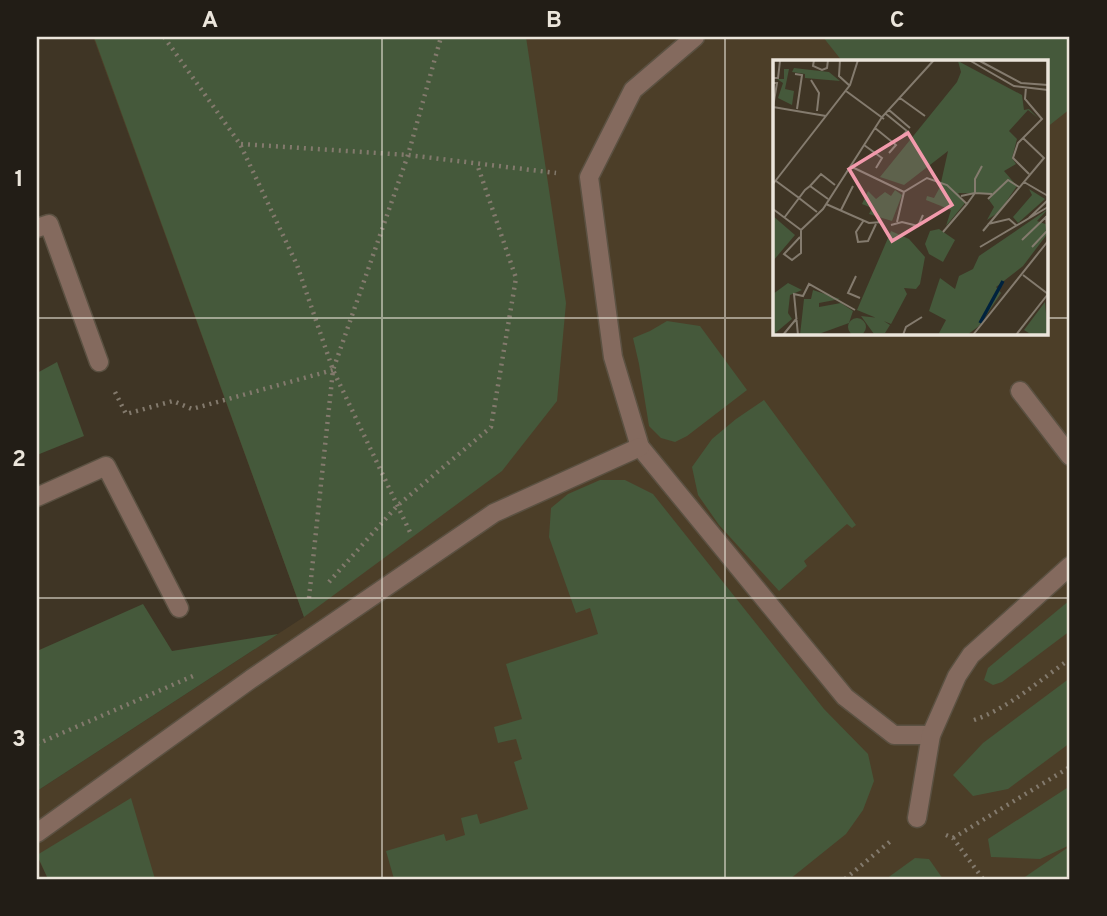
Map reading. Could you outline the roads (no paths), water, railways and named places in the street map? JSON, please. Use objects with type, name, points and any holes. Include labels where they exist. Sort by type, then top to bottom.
[{"type":"lane","points":[[695,37],[632,90],[589,177],[612,357],[640,447],[845,697],[894,735],[930,735]]},
{"type":"lane","points":[[37,228],[49,224],[99,362]]},
{"type":"lane","points":[[1020,391],[1070,456]]},
{"type":"lane","points":[[37,832],[251,679],[494,513],[640,447]]},
{"type":"lane","points":[[37,497],[107,466],[178,608]]},
{"type":"lane","points":[[917,818],[930,735],[957,676],[971,655],[1070,566]]}]
